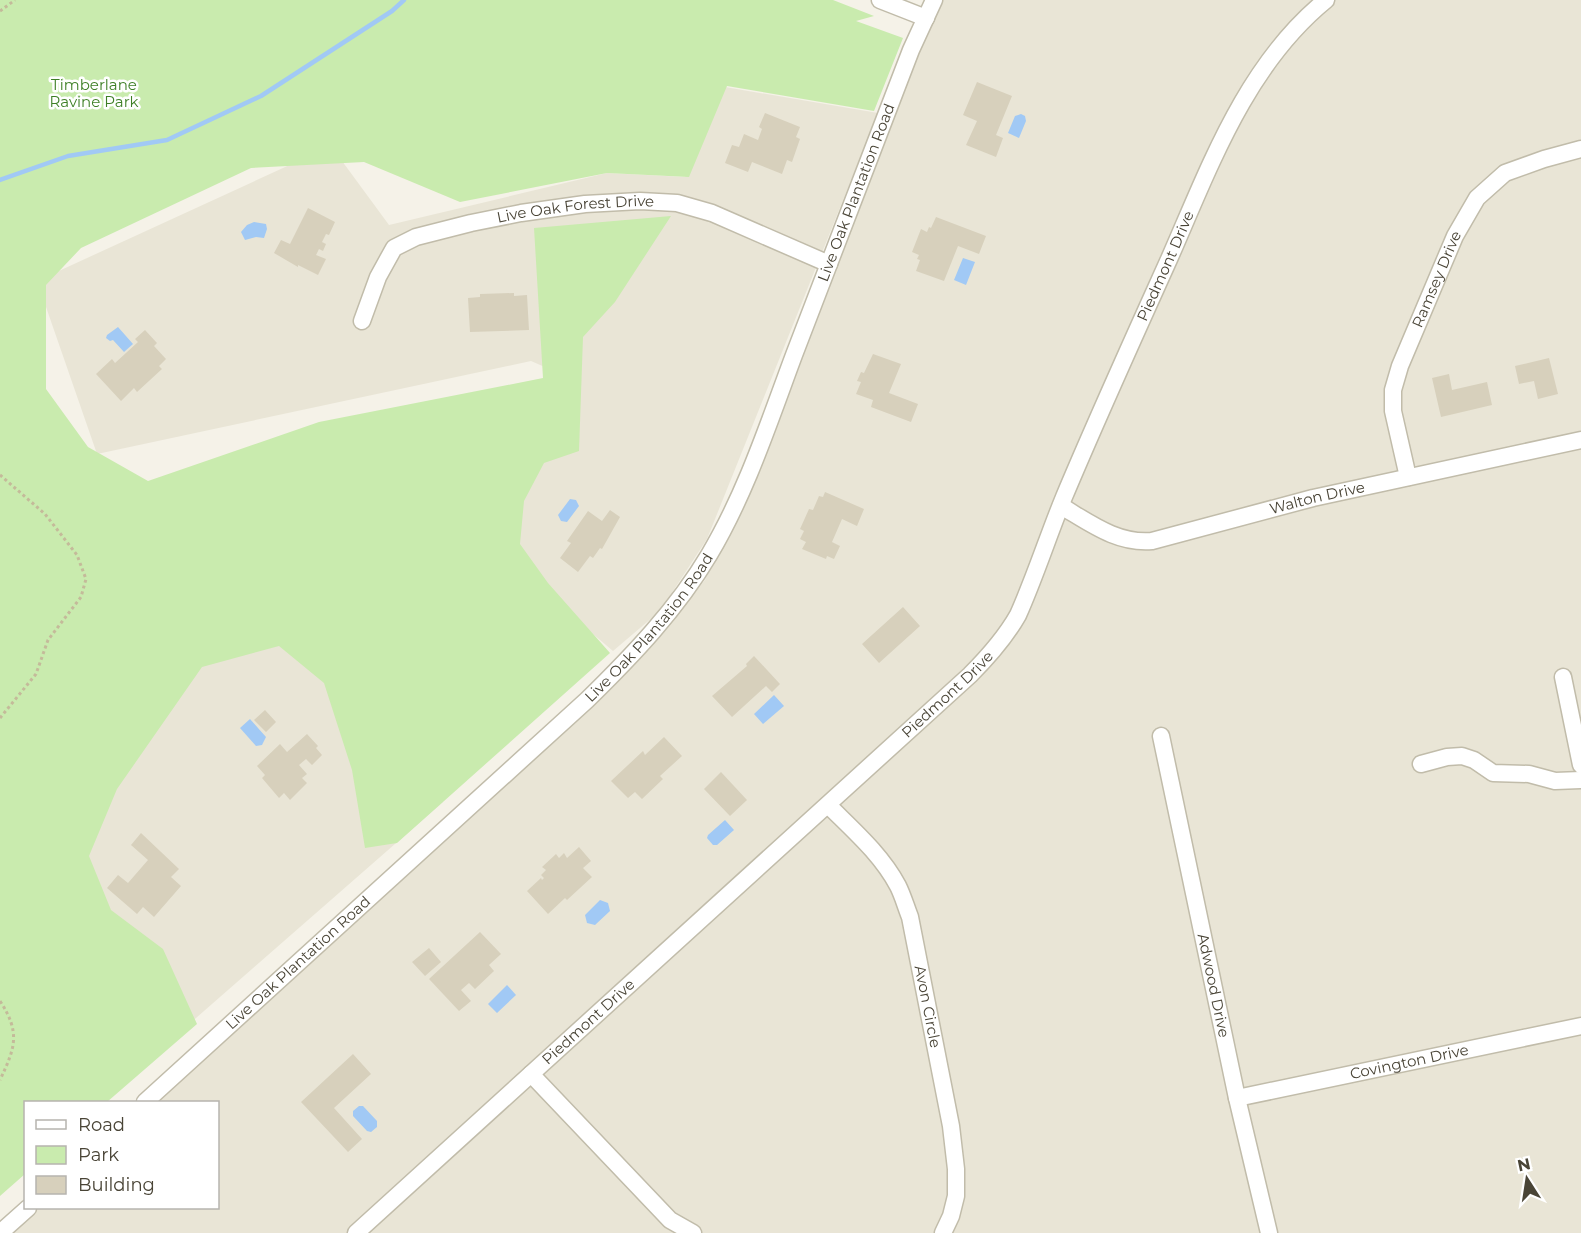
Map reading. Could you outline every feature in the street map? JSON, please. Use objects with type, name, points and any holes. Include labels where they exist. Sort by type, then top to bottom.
[{"type":"street","points":[[880,0],[926,18]]},
{"type":"street","name":"Live Oak Plantation Road","points":[[146,1101],[587,700],[656,628],[693,579],[728,520],[760,446],[829,264],[934,0]]},
{"type":"street","name":"Piedmont Drive","points":[[356,1233],[828,805],[992,653],[1009,631],[1031,585],[1089,436],[1239,106],[1274,54],[1326,0]]},
{"type":"street","name":"Ramsey Drive","points":[[1408,477],[1393,411],[1393,390],[1400,366],[1455,236],[1477,198],[1505,173],[1581,149]]},
{"type":"street","name":"Live Oak Forest Drive","points":[[362,321],[378,277],[394,248],[416,237],[471,223],[585,204],[640,201],[676,203],[711,213],[829,264]]},
{"type":"street","name":"Walton Drive","points":[[1061,506],[1107,533],[1126,540],[1145,542],[1313,498],[1581,440]]},
{"type":"street","points":[[1563,677],[1581,765]]},
{"type":"street","name":"Adwood Drive","points":[[1161,736],[1237,1098],[1269,1233]]},
{"type":"street","points":[[1421,764],[1447,757],[1462,756],[1474,760],[1493,773],[1529,774],[1555,781],[1581,780]]},
{"type":"street","name":"Avon Circle","points":[[828,805],[871,847],[887,868],[899,888],[910,917],[949,1114],[956,1169],[954,1206],[943,1233]]},
{"type":"street","name":"Covington Drive","points":[[1237,1098],[1581,1026]]},
{"type":"street","points":[[531,1074],[670,1220],[693,1233]]},
{"type":"street","points":[[0,1233],[27,1209]]},
{"type":"path","points":[[0,11],[15,0]]},
{"type":"path","points":[[0,475],[45,514],[77,555],[86,579],[81,597],[48,640],[36,675],[0,717]]},
{"type":"path","points":[[0,1001],[11,1017],[14,1049],[0,1080]]},
{"type":"shaded area","points":[[941,0],[1581,0],[1581,1233],[10,1233],[37,1209],[219,1209],[219,1101],[156,1101],[652,644],[705,580],[738,508],[915,55]]},
{"type":"shaded area","points":[[725,87],[878,113],[707,539],[660,611],[613,651],[480,538],[577,381],[531,361],[97,454],[37,281],[331,146],[389,225],[607,173],[685,177]]},
{"type":"shaded area","points":[[269,602],[443,802],[188,1025],[24,812]]},
{"type":"green space","name":"Timberlane Ravine Park","points":[[0,0],[833,0],[874,16],[856,21],[903,38],[874,111],[727,86],[689,177],[607,173],[460,202],[364,162],[251,168],[81,248],[46,285],[46,389],[88,447],[148,481],[319,422],[543,378],[534,228],[671,216],[615,302],[583,337],[579,451],[544,463],[524,501],[520,544],[548,583],[610,653],[397,843],[365,848],[352,770],[324,683],[279,646],[202,667],[117,789],[89,856],[111,910],[163,949],[197,1024],[108,1101],[24,1101],[24,1175],[0,1196]]},
{"type":"water","points":[[1021,114],[1025,116],[1026,121],[1019,138],[1008,133],[1015,116]]},
{"type":"water","points":[[254,222],[266,224],[264,238],[256,237],[245,240],[241,232],[247,225]]},
{"type":"water","points":[[963,258],[975,262],[966,285],[954,280]]},
{"type":"water","points":[[118,327],[133,344],[124,352],[113,340],[106,338]]},
{"type":"water","points":[[570,499],[576,500],[579,506],[567,522],[561,521],[558,515]]},
{"type":"water","points":[[774,695],[784,706],[763,724],[754,714]]},
{"type":"water","points":[[250,719],[266,737],[262,745],[256,746],[240,728]]},
{"type":"water","points":[[725,820],[734,830],[717,845],[713,845],[707,838],[708,835]]},
{"type":"water","points":[[600,900],[608,903],[610,911],[595,925],[587,923],[585,915]]},
{"type":"water","points":[[507,985],[516,995],[497,1013],[488,1004]]},
{"type":"water","points":[[363,1106],[377,1121],[377,1127],[371,1132],[367,1131],[353,1116],[353,1111]]},
{"type":"building","points":[[977,82],[1012,96],[996,135],[1003,138],[996,157],[966,145],[977,121],[963,115]]},
{"type":"building","points":[[765,113],[800,127],[796,137],[800,139],[792,162],[787,160],[782,174],[752,162],[748,172],[725,163],[732,145],[739,147],[744,134],[758,140],[762,129],[759,127]]},
{"type":"building","points":[[308,208],[335,222],[329,235],[326,234],[322,242],[326,244],[323,251],[319,249],[316,255],[326,259],[318,275],[274,253],[281,240],[290,244]]},
{"type":"building","points":[[936,217],[986,236],[979,254],[958,246],[944,281],[916,271],[920,260],[917,259],[919,255],[912,252],[921,229],[927,232]]},
{"type":"building","points":[[514,293],[514,296],[527,295],[529,330],[470,332],[468,298],[480,297],[480,294]]},
{"type":"building","points":[[145,330],[157,343],[154,346],[166,359],[159,366],[162,369],[137,392],[134,388],[121,401],[96,374],[112,359],[115,363],[138,342],[135,339]]},
{"type":"building","points":[[873,354],[901,364],[889,393],[918,404],[911,422],[871,407],[873,400],[856,394],[861,382],[857,381],[861,372],[864,373]]},
{"type":"building","points":[[1549,358],[1558,394],[1538,399],[1534,381],[1519,384],[1515,366]]},
{"type":"building","points":[[1449,374],[1452,390],[1487,382],[1492,405],[1441,417],[1432,378]]},
{"type":"building","points":[[825,492],[864,509],[857,526],[842,519],[832,542],[840,546],[834,559],[827,556],[826,559],[802,549],[806,542],[800,539],[804,531],[800,529],[809,509],[813,510],[819,496],[823,497]]},
{"type":"building","points":[[610,510],[620,517],[602,549],[600,548],[593,558],[590,556],[578,572],[560,558],[571,543],[567,541],[588,511],[602,521]]},
{"type":"building","points":[[903,607],[920,626],[879,663],[862,644]]},
{"type":"building","points":[[754,656],[780,684],[772,692],[766,686],[732,717],[712,696],[747,666],[746,664]]},
{"type":"building","points":[[265,710],[276,722],[266,732],[254,720]]},
{"type":"building","points":[[307,734],[318,746],[316,748],[322,755],[312,765],[306,759],[299,765],[307,774],[302,778],[307,783],[290,800],[284,793],[279,798],[262,778],[265,775],[257,766],[280,744],[287,752]]},
{"type":"building","points":[[664,737],[682,756],[660,776],[663,779],[642,799],[635,792],[628,798],[611,781],[643,751],[645,755]]},
{"type":"building","points":[[721,772],[747,800],[730,816],[704,789]]},
{"type":"building","points":[[141,833],[179,869],[171,877],[181,886],[154,917],[143,907],[137,914],[107,888],[118,875],[128,883],[148,860],[131,845]]},
{"type":"building","points":[[579,847],[591,861],[583,868],[592,877],[548,914],[527,891],[541,878],[542,880],[544,878],[541,875],[546,870],[542,867],[556,854],[559,858],[564,853],[567,858]]},
{"type":"building","points":[[480,932],[501,954],[489,965],[494,971],[475,989],[469,983],[461,990],[471,1001],[459,1011],[429,979]]},
{"type":"building","points":[[429,948],[441,962],[425,976],[412,962]]},
{"type":"building","points":[[353,1054],[371,1074],[334,1108],[362,1139],[348,1152],[301,1102]]},
{"type":"waterway","points":[[0,180],[68,156],[167,140],[261,96],[392,11],[404,0]]}]
